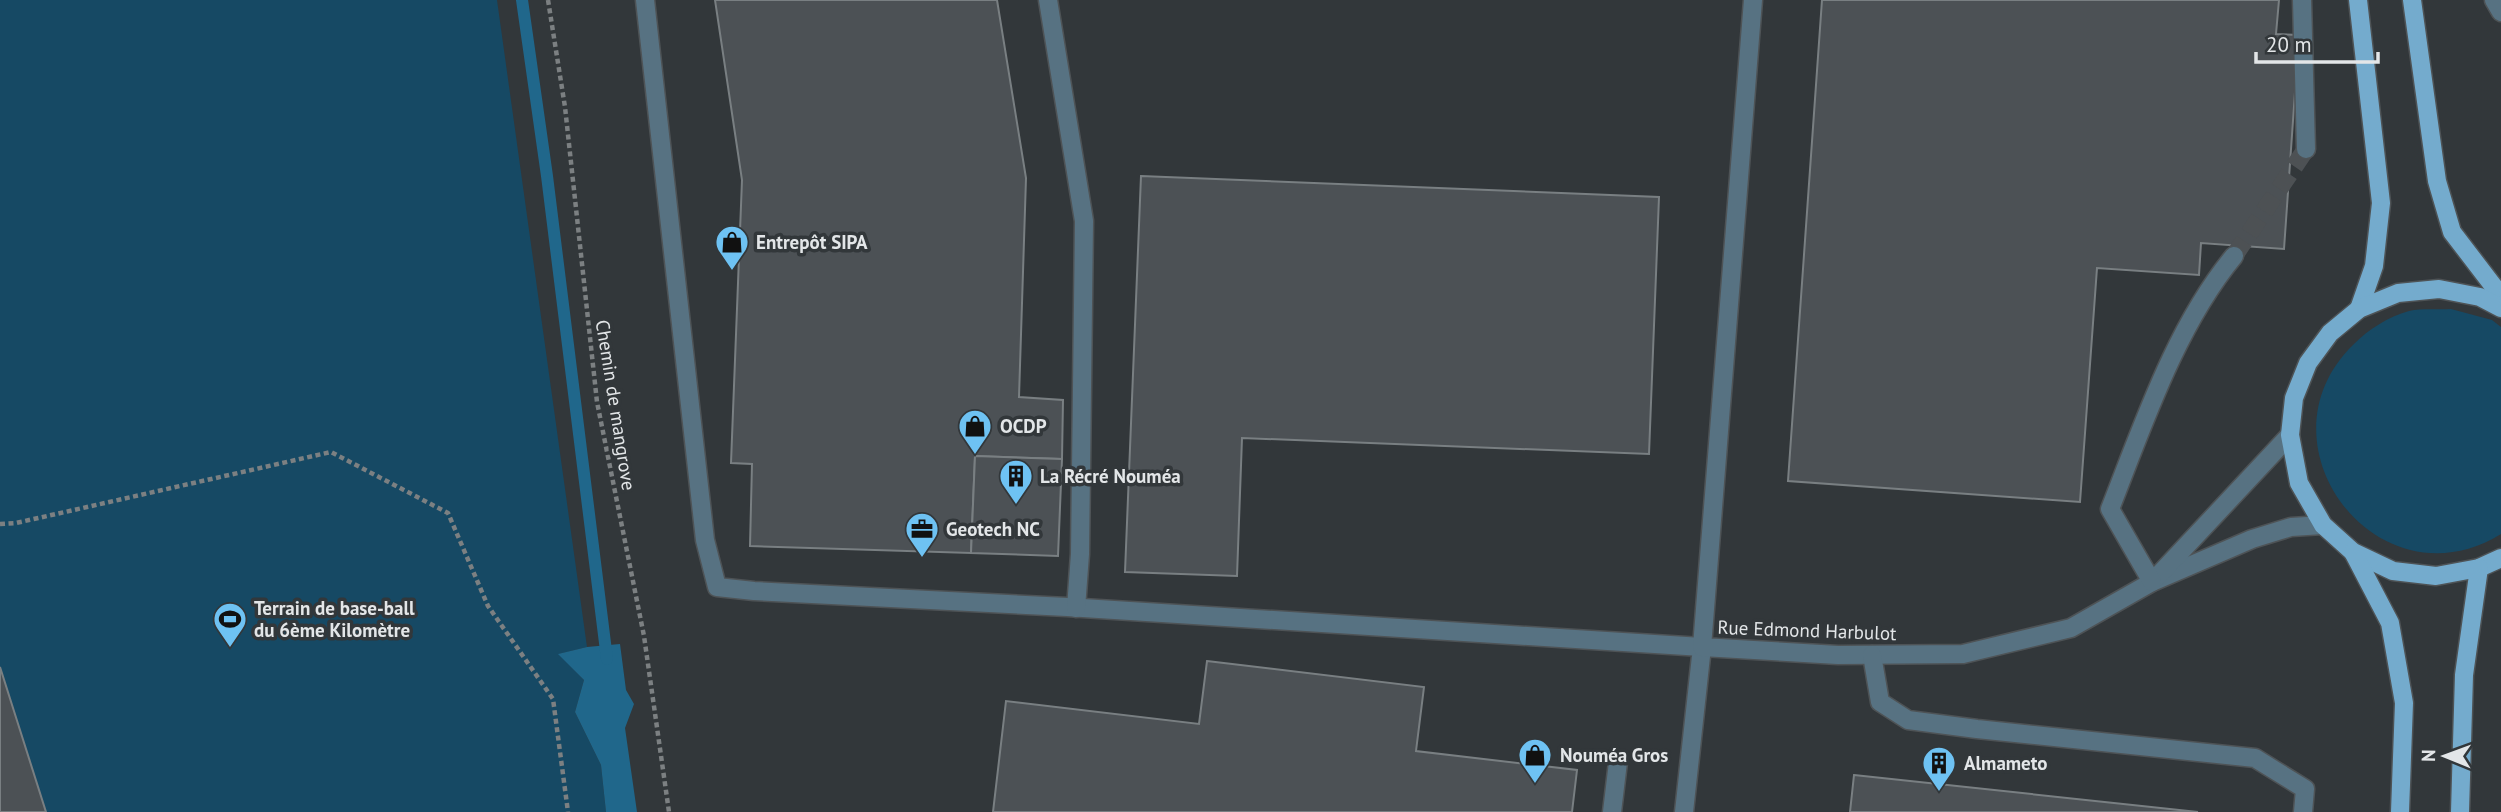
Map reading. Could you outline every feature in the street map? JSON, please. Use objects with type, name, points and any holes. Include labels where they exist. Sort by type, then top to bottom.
[{"type":"main road","points":[[2358,0],[2381,203],[2374,266],[2359,309]]},
{"type":"main road","points":[[2412,0],[2437,181],[2452,232],[2501,296]]},
{"type":"main road","points":[[2501,308],[2480,297],[2439,289],[2398,293],[2359,309],[2330,333],[2308,363],[2294,398],[2290,435],[2299,483],[2323,525],[2353,552],[2393,570],[2436,576],[2479,568],[2501,558]]},
{"type":"main road","points":[[2353,552],[2390,623],[2404,703],[2400,812]]},
{"type":"main road","points":[[2460,812],[2464,675],[2479,568]]},
{"type":"street","points":[[645,0],[705,540],[717,587],[1702,647],[1684,812]]},
{"type":"street","points":[[1048,0],[1084,221],[1080,554],[1076,608]]},
{"type":"street","name":"Rue Edmond Harbulot","points":[[1754,0],[1702,647],[1838,655],[1963,654],[2071,628],[2152,582],[2252,539],[2291,527],[2323,525]]},
{"type":"street","points":[[2302,0],[2306,149]]},
{"type":"street","points":[[2494,0],[2501,12]]},
{"type":"street","points":[[2234,256],[2211,283],[2159,384],[2110,509],[2152,582],[2290,435]]},
{"type":"street","points":[[1872,654],[1880,702],[1908,720],[2255,758],[2305,789],[2304,812]]},
{"type":"street","points":[[1612,812],[1618,762]]},
{"type":"path","name":"Chemin de mangrove","points":[[548,0],[565,107],[597,402],[644,636],[669,812]]},
{"type":"path","points":[[0,524],[16,523],[331,452],[448,513],[488,606],[553,699],[568,812]]},
{"type":"shaded area","points":[[0,0],[497,0],[587,647],[559,654],[584,680],[575,712],[601,765],[606,812],[0,812]]},
{"type":"shaded area","points":[[2451,309],[2492,320],[2501,327],[2501,534],[2455,552],[2412,550],[2373,533],[2343,505],[2323,468],[2316,426],[2326,384],[2354,344],[2386,320],[2409,311]]},
{"type":"shaded area","points":[[620,644],[626,690],[634,704],[625,728],[637,812],[606,812],[601,765],[575,712],[584,680],[558,654],[587,647]]},
{"type":"building","points":[[715,0],[997,0],[1026,178],[1019,397],[1063,400],[1062,459],[975,456],[971,553],[750,546],[752,464],[731,463],[742,180]]},
{"type":"building","points":[[1822,0],[2279,0],[2276,34],[2299,35],[2284,249],[2201,243],[2199,275],[2097,268],[2080,502],[1788,481]]},
{"type":"building","points":[[1141,176],[1659,197],[1649,454],[1242,438],[1237,576],[1125,572]]},
{"type":"building","name":"La Récré Nouméa","points":[[975,456],[1062,459],[1058,556],[971,553]]},
{"type":"building","points":[[1207,661],[1424,687],[1416,751],[1577,770],[1572,812],[993,812],[1006,701],[1199,724]]},
{"type":"building","points":[[0,667],[46,812],[0,812]]},
{"type":"building","name":"Almameto","points":[[1854,775],[2198,812],[1850,812]]},
{"type":"waterway","points":[[522,0],[547,176],[607,659]]},
{"type":"tunnel","points":[[2234,256],[2306,149]]},
{"type":"place","name":"Entrepôt SIPA","points":[[732,272]]},
{"type":"place","name":"OCDP","points":[[975,456]]},
{"type":"place","name":"La Récré Nouméa","points":[[1016,506]]},
{"type":"place","name":"Geotech NC","points":[[922,559]]},
{"type":"place","name":"Terrain de base-ball du 6ème Kilomètre","points":[[230,649]]},
{"type":"place","name":"Nouméa Gros","points":[[1535,785]]},
{"type":"place","name":"Almameto","points":[[1939,793]]}]
